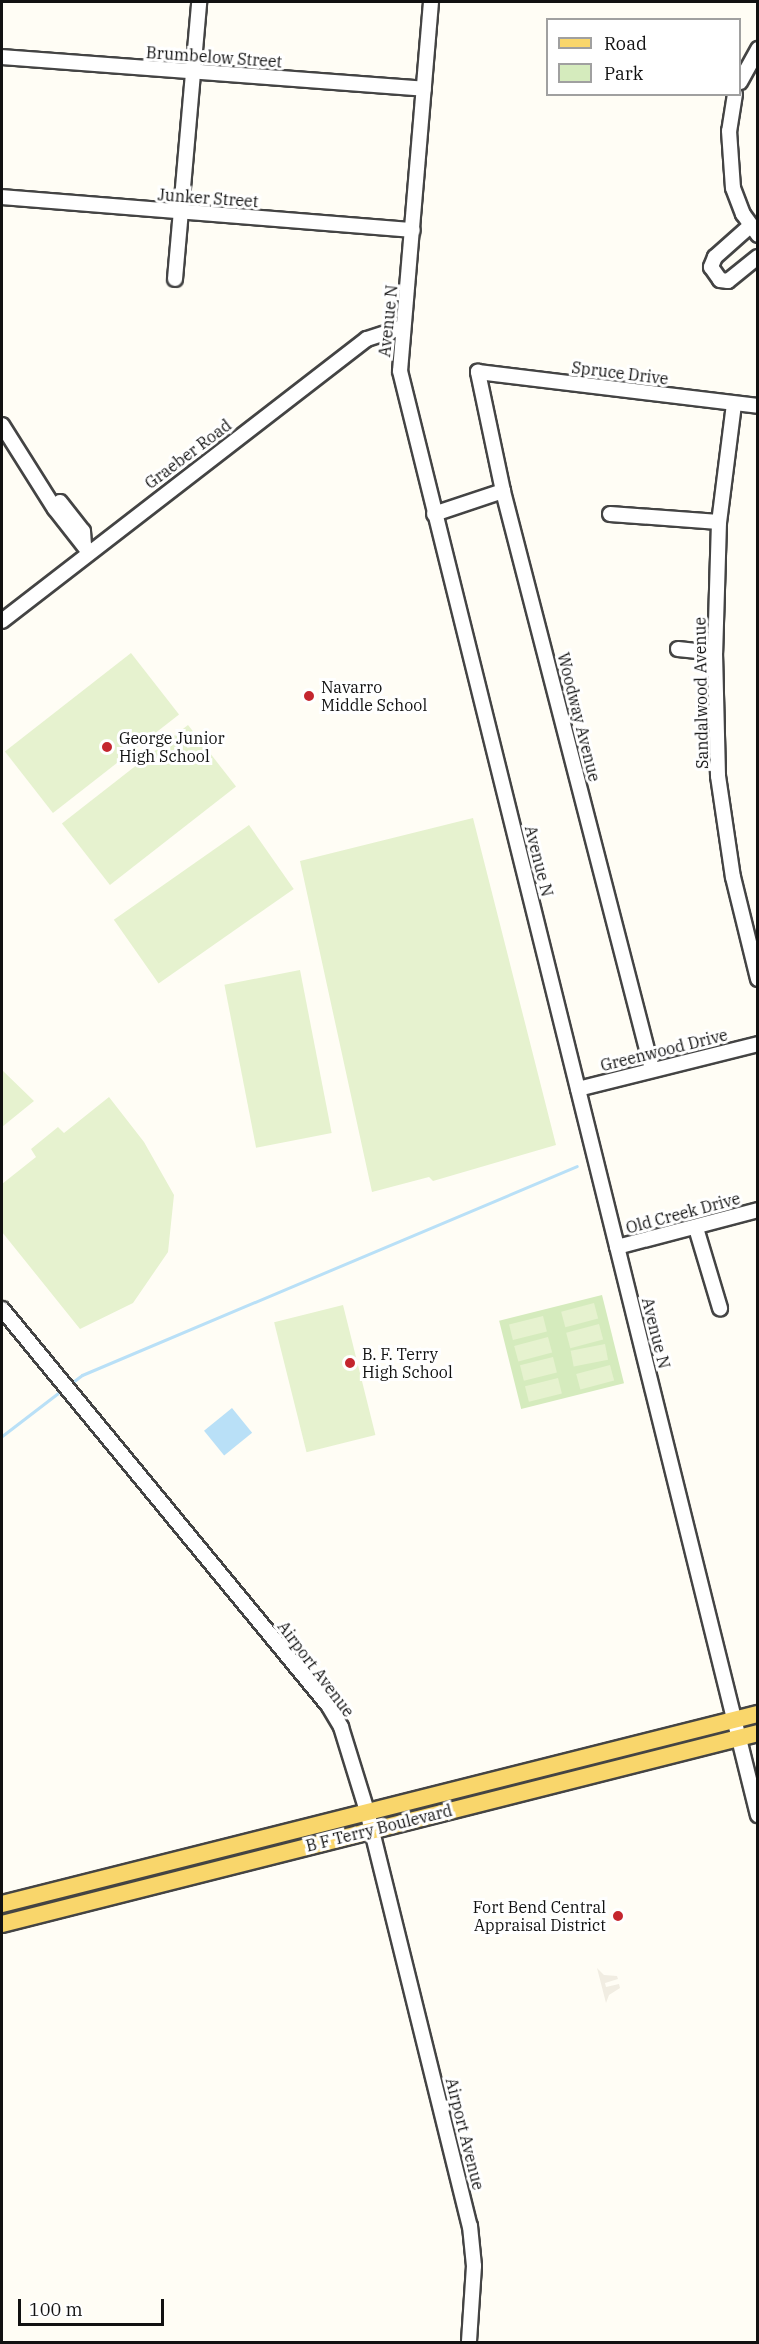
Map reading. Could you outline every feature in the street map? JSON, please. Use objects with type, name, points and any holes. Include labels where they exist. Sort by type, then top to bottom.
[{"type":"main road","name":"B F Terry Boulevard","points":[[2,1904],[758,1714]]},
{"type":"main road","name":"B F Terry Boulevard","points":[[2,1924],[758,1733]]},
{"type":"street","points":[[175,279],[200,2]]},
{"type":"street","name":"Avenue N","points":[[431,2],[413,230],[401,328],[400,371],[758,1815]]},
{"type":"street","points":[[741,80],[758,49]]},
{"type":"street","name":"Brumbelow Street","points":[[2,57],[424,89]]},
{"type":"street","points":[[735,96],[729,158],[733,188],[754,230],[715,257],[711,267],[720,280],[728,280],[758,257]]},
{"type":"street","name":"Junker Street","points":[[2,197],[413,230]]},
{"type":"street","name":"Graeber Road","points":[[2,621],[86,548],[367,339],[401,328]]},
{"type":"street","name":"Spruce Drive","points":[[478,372],[758,406]]},
{"type":"street","name":"Woodway Avenue","points":[[478,372],[504,492],[652,1069]]},
{"type":"street","name":"Sandalwood Avenue","points":[[734,404],[719,522],[715,653],[718,776],[733,877],[758,979]]},
{"type":"street","points":[[2,425],[48,494],[62,504],[83,531],[86,548]]},
{"type":"street","points":[[434,514],[504,492]]},
{"type":"street","points":[[610,514],[719,522]]},
{"type":"street","points":[[678,649],[715,653]]},
{"type":"street","name":"Greenwood Drive","points":[[578,1089],[758,1044]]},
{"type":"street","name":"Old Creek Drive","points":[[617,1247],[758,1210]]},
{"type":"street","points":[[696,1228],[720,1308]]},
{"type":"street","name":"Airport Avenue","points":[[2,1309],[327,1705],[348,1742],[470,2226],[474,2266],[469,2343]]},
{"type":"green space","points":[[131,653],[179,714],[53,813],[5,752]]},
{"type":"green space","points":[[188,725],[236,786],[110,885],[62,824]]},
{"type":"green space","points":[[473,818],[556,1145],[433,1181],[429,1177],[372,1192],[300,861]]},
{"type":"green space","points":[[249,825],[294,889],[159,984],[114,920]]},
{"type":"green space","points":[[300,970],[332,1133],[256,1148],[224,985]]},
{"type":"green space","points":[[2,1070],[34,1101],[2,1127]]},
{"type":"green space","points":[[109,1097],[144,1142],[174,1195],[168,1252],[133,1303],[80,1329],[2,1232],[2,1184],[36,1157],[31,1149],[58,1127],[64,1133]]},
{"type":"green space","points":[[602,1295],[624,1383],[521,1409],[499,1321]]},
{"type":"green space","points":[[594,1303],[598,1318],[565,1327],[561,1312]]},
{"type":"green space","points":[[343,1305],[375,1435],[307,1452],[274,1322]]},
{"type":"green space","points":[[543,1316],[547,1332],[513,1340],[509,1324]]},
{"type":"green space","points":[[599,1324],[603,1339],[570,1348],[566,1333]]},
{"type":"green space","points":[[548,1337],[552,1352],[518,1362],[514,1346]]},
{"type":"green space","points":[[605,1344],[608,1360],[574,1366],[571,1351]]},
{"type":"green space","points":[[553,1357],[557,1373],[524,1381],[520,1365]]},
{"type":"green space","points":[[610,1365],[614,1380],[580,1390],[576,1374]]},
{"type":"green space","points":[[558,1378],[562,1394],[529,1402],[525,1386]]},
{"type":"shaded area","points":[[597,1968],[604,1975],[617,1976],[618,1979],[605,1983],[606,1987],[619,1984],[620,1988],[609,1995],[606,2003]]},
{"type":"water","points":[[232,1408],[252,1433],[224,1456],[204,1431]]},
{"type":"waterway","points":[[70,1384],[82,1375],[577,1166]]},
{"type":"waterway","points":[[2,1436],[62,1390]]},
{"type":"place","name":"Navarro Middle School","points":[[309,696]]},
{"type":"place","name":"George Junior High School","points":[[107,747]]},
{"type":"place","name":"B. F. Terry High School","points":[[350,1363]]},
{"type":"place","name":"Fort Bend Central Appraisal District","points":[[618,1916]]}]
